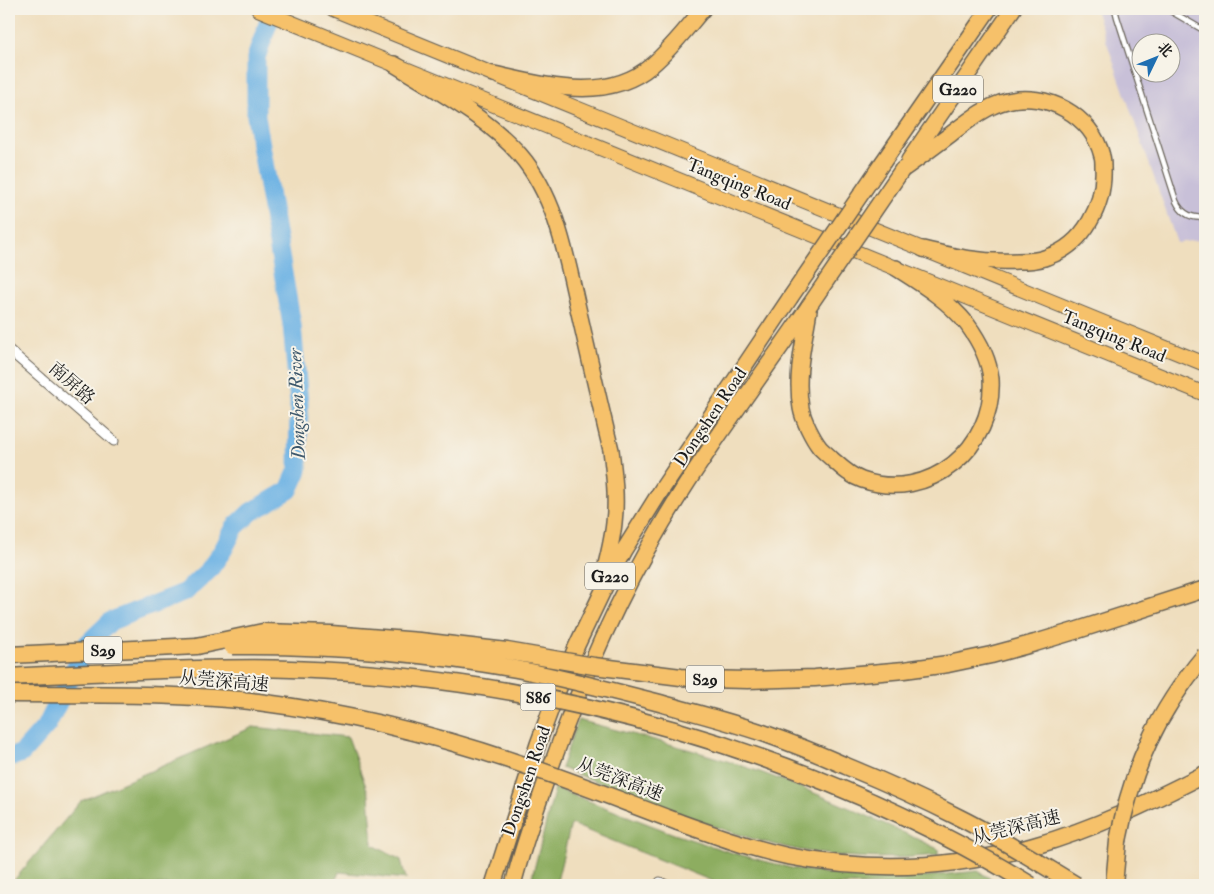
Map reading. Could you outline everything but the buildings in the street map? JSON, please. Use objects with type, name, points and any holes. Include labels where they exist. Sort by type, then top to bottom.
[{"type":"highway","points":[[494,74],[536,84],[573,88],[606,87],[622,83],[651,66],[667,51],[703,9]]},
{"type":"highway","name":"Dongshen Road","points":[[493,885],[538,744],[563,678],[624,550],[657,496],[790,298],[989,9]]},
{"type":"highway","name":"Dongshen Road","points":[[514,885],[520,856],[591,662],[626,588],[663,522],[712,446],[1013,9]]},
{"type":"highway","points":[[394,64],[463,108],[504,139],[520,155],[546,194],[566,257],[611,450],[614,474],[614,521],[610,547],[595,608]]},
{"type":"highway","points":[[902,170],[972,119],[1005,101],[1022,98],[1039,99],[1056,104],[1072,113],[1084,124],[1095,139],[1102,156],[1103,177],[1101,196],[1093,217],[1081,235],[1066,249],[1047,258],[1009,262],[965,259],[923,249]]},
{"type":"highway","points":[[809,306],[800,370],[799,394],[801,410],[809,430],[820,448],[848,473],[861,480],[877,484],[895,485],[927,479],[959,460],[977,437],[988,409],[991,378],[982,349],[966,323],[933,292],[896,268]]},
{"type":"highway","name":"从莞深高速","points":[[197,646],[262,632],[331,634],[481,648],[681,677],[748,680],[815,678],[904,670],[948,664],[992,654],[1078,630],[1205,589]]},
{"type":"highway","name":"S29","points":[[9,655],[197,646]]},
{"type":"highway","name":"S86","points":[[197,646],[340,648],[482,663],[598,687],[659,703],[763,733],[896,787],[961,818],[1076,885]]},
{"type":"highway","points":[[1114,885],[1118,841],[1133,778],[1149,738],[1170,702],[1205,655]]},
{"type":"highway","name":"S86","points":[[9,677],[188,669],[292,669],[371,674],[450,683],[544,698],[674,730],[749,753],[786,767],[859,796],[931,829],[1031,885]]},
{"type":"highway","name":"从莞深高速","points":[[9,694],[211,698],[257,702],[349,718],[432,737],[508,760],[741,844],[808,860],[853,865],[922,865],[1014,852],[1076,832],[1108,819],[1205,774]]},
{"type":"main road","name":"Tangqing Road","points":[[258,9],[1205,394]]},
{"type":"main road","name":"Tangqing Road","points":[[333,9],[1205,364]]},
{"type":"street","name":"南屏路","points":[[9,350],[114,441]]},
{"type":"lane","points":[[1115,9],[1178,206],[1185,214],[1197,218],[1205,217]]},
{"type":"lane","points":[[1167,9],[1205,31]]},
{"type":"shaded area","points":[[1095,9],[1205,9],[1205,239],[1177,243]]},
{"type":"green space","points":[[578,720],[738,764],[783,780],[850,808],[938,849],[938,855],[877,858],[817,853],[756,840],[696,820],[561,768]]},
{"type":"green space","points":[[253,727],[348,737],[369,795],[373,845],[401,860],[406,879],[339,872],[334,885],[10,885],[81,801]]},
{"type":"green space","points":[[555,788],[674,834],[733,853],[791,868],[850,877],[910,878],[978,871],[1001,885],[722,885],[571,824],[556,885],[530,885]]},
{"type":"waterway","name":"Dongshen River","points":[[9,758],[22,753],[47,725],[87,644],[111,621],[185,592],[209,570],[223,550],[235,527],[251,512],[289,490],[298,470],[299,403],[292,325],[256,116],[256,58],[273,9]]}]
